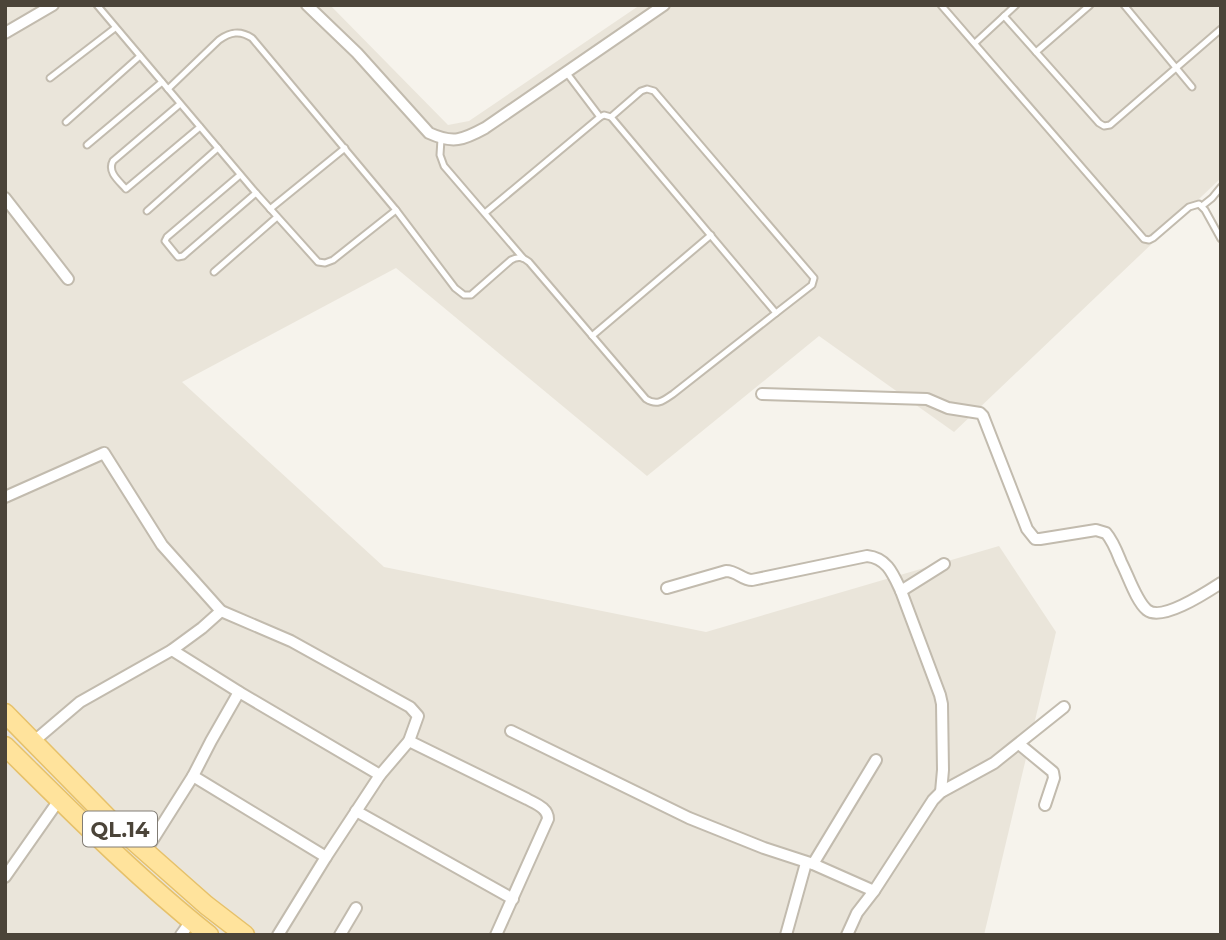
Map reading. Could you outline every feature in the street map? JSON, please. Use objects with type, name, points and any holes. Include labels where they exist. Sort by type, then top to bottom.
[{"type":"main road","name":"QL.14","points":[[5,713],[111,821],[206,905],[245,935]]},
{"type":"main road","name":"QL.14","points":[[5,746],[140,878],[186,928],[209,935]]},
{"type":"street","points":[[5,33],[53,5]]},
{"type":"street","points":[[307,5],[357,53],[429,133],[441,139],[454,140],[467,138],[485,128],[664,5]]},
{"type":"street","points":[[5,198],[68,279]]},
{"type":"street","points":[[762,394],[918,398],[948,408],[980,413],[1027,529],[1035,539],[1096,530],[1107,533],[1141,603],[1151,613],[1156,614],[1198,599],[1221,583]]},
{"type":"street","points":[[5,497],[104,453],[162,545],[221,611],[291,641],[410,706],[418,716],[409,741],[380,775],[278,935]]},
{"type":"street","points":[[667,588],[726,571],[736,572],[752,580],[867,556],[875,556],[886,564],[901,591],[940,695],[943,771],[941,792]]},
{"type":"street","points":[[901,591],[944,564]]},
{"type":"street","points":[[33,742],[80,702],[172,650],[221,611]]},
{"type":"street","points":[[172,650],[380,775]]},
{"type":"street","points":[[145,852],[239,692]]},
{"type":"street","points":[[847,935],[857,913],[933,800],[941,792],[984,769],[1019,744],[1064,706]]},
{"type":"street","points":[[511,731],[689,818],[873,891]]},
{"type":"street","points":[[409,741],[527,799],[548,814],[496,935]]},
{"type":"street","points":[[1019,744],[1053,772],[1054,778],[1045,805]]},
{"type":"street","points":[[786,935],[809,864],[876,760]]},
{"type":"street","points":[[192,776],[326,857]]},
{"type":"street","points":[[5,877],[60,800]]},
{"type":"street","points":[[356,811],[513,899]]},
{"type":"street","points":[[340,935],[356,908]]},
{"type":"lane","points":[[97,5],[240,175],[318,262],[333,260],[396,210]]},
{"type":"lane","points":[[941,5],[1144,239],[1153,238],[1194,205],[1199,204],[1221,239]]},
{"type":"lane","points":[[975,43],[1016,5]]},
{"type":"lane","points":[[1036,52],[1090,5]]},
{"type":"lane","points":[[1124,5],[1192,87]]},
{"type":"lane","points":[[1004,16],[1104,126],[1110,125],[1221,29]]},
{"type":"lane","points":[[50,78],[115,28]]},
{"type":"lane","points":[[168,89],[219,40],[229,34],[245,33],[345,148],[455,288],[464,295],[471,295],[511,260],[523,258]]},
{"type":"lane","points":[[66,122],[140,56]]},
{"type":"lane","points":[[566,72],[600,117]]},
{"type":"lane","points":[[87,145],[162,82]]},
{"type":"lane","points":[[441,139],[440,155],[444,166],[646,399],[655,403],[662,402],[812,285],[814,278],[654,91],[641,91],[611,117]]},
{"type":"lane","points":[[180,104],[113,161],[110,166],[118,181],[126,189],[200,127]]},
{"type":"lane","points":[[485,213],[600,117],[611,117],[776,313]]},
{"type":"lane","points":[[147,211],[218,148]]},
{"type":"lane","points":[[270,209],[345,148]]},
{"type":"lane","points":[[240,175],[167,237],[165,241],[178,257],[183,256],[256,193]]},
{"type":"lane","points":[[1202,206],[1221,187]]},
{"type":"lane","points":[[214,272],[277,217]]},
{"type":"lane","points":[[592,336],[711,235]]},
{"type":"shaded area","points":[[5,5],[330,5],[448,125],[469,121],[640,5],[1221,5],[1221,178],[954,432],[819,336],[647,476],[396,268],[182,382],[384,567],[706,632],[999,546],[1056,632],[984,935],[5,935]]}]
